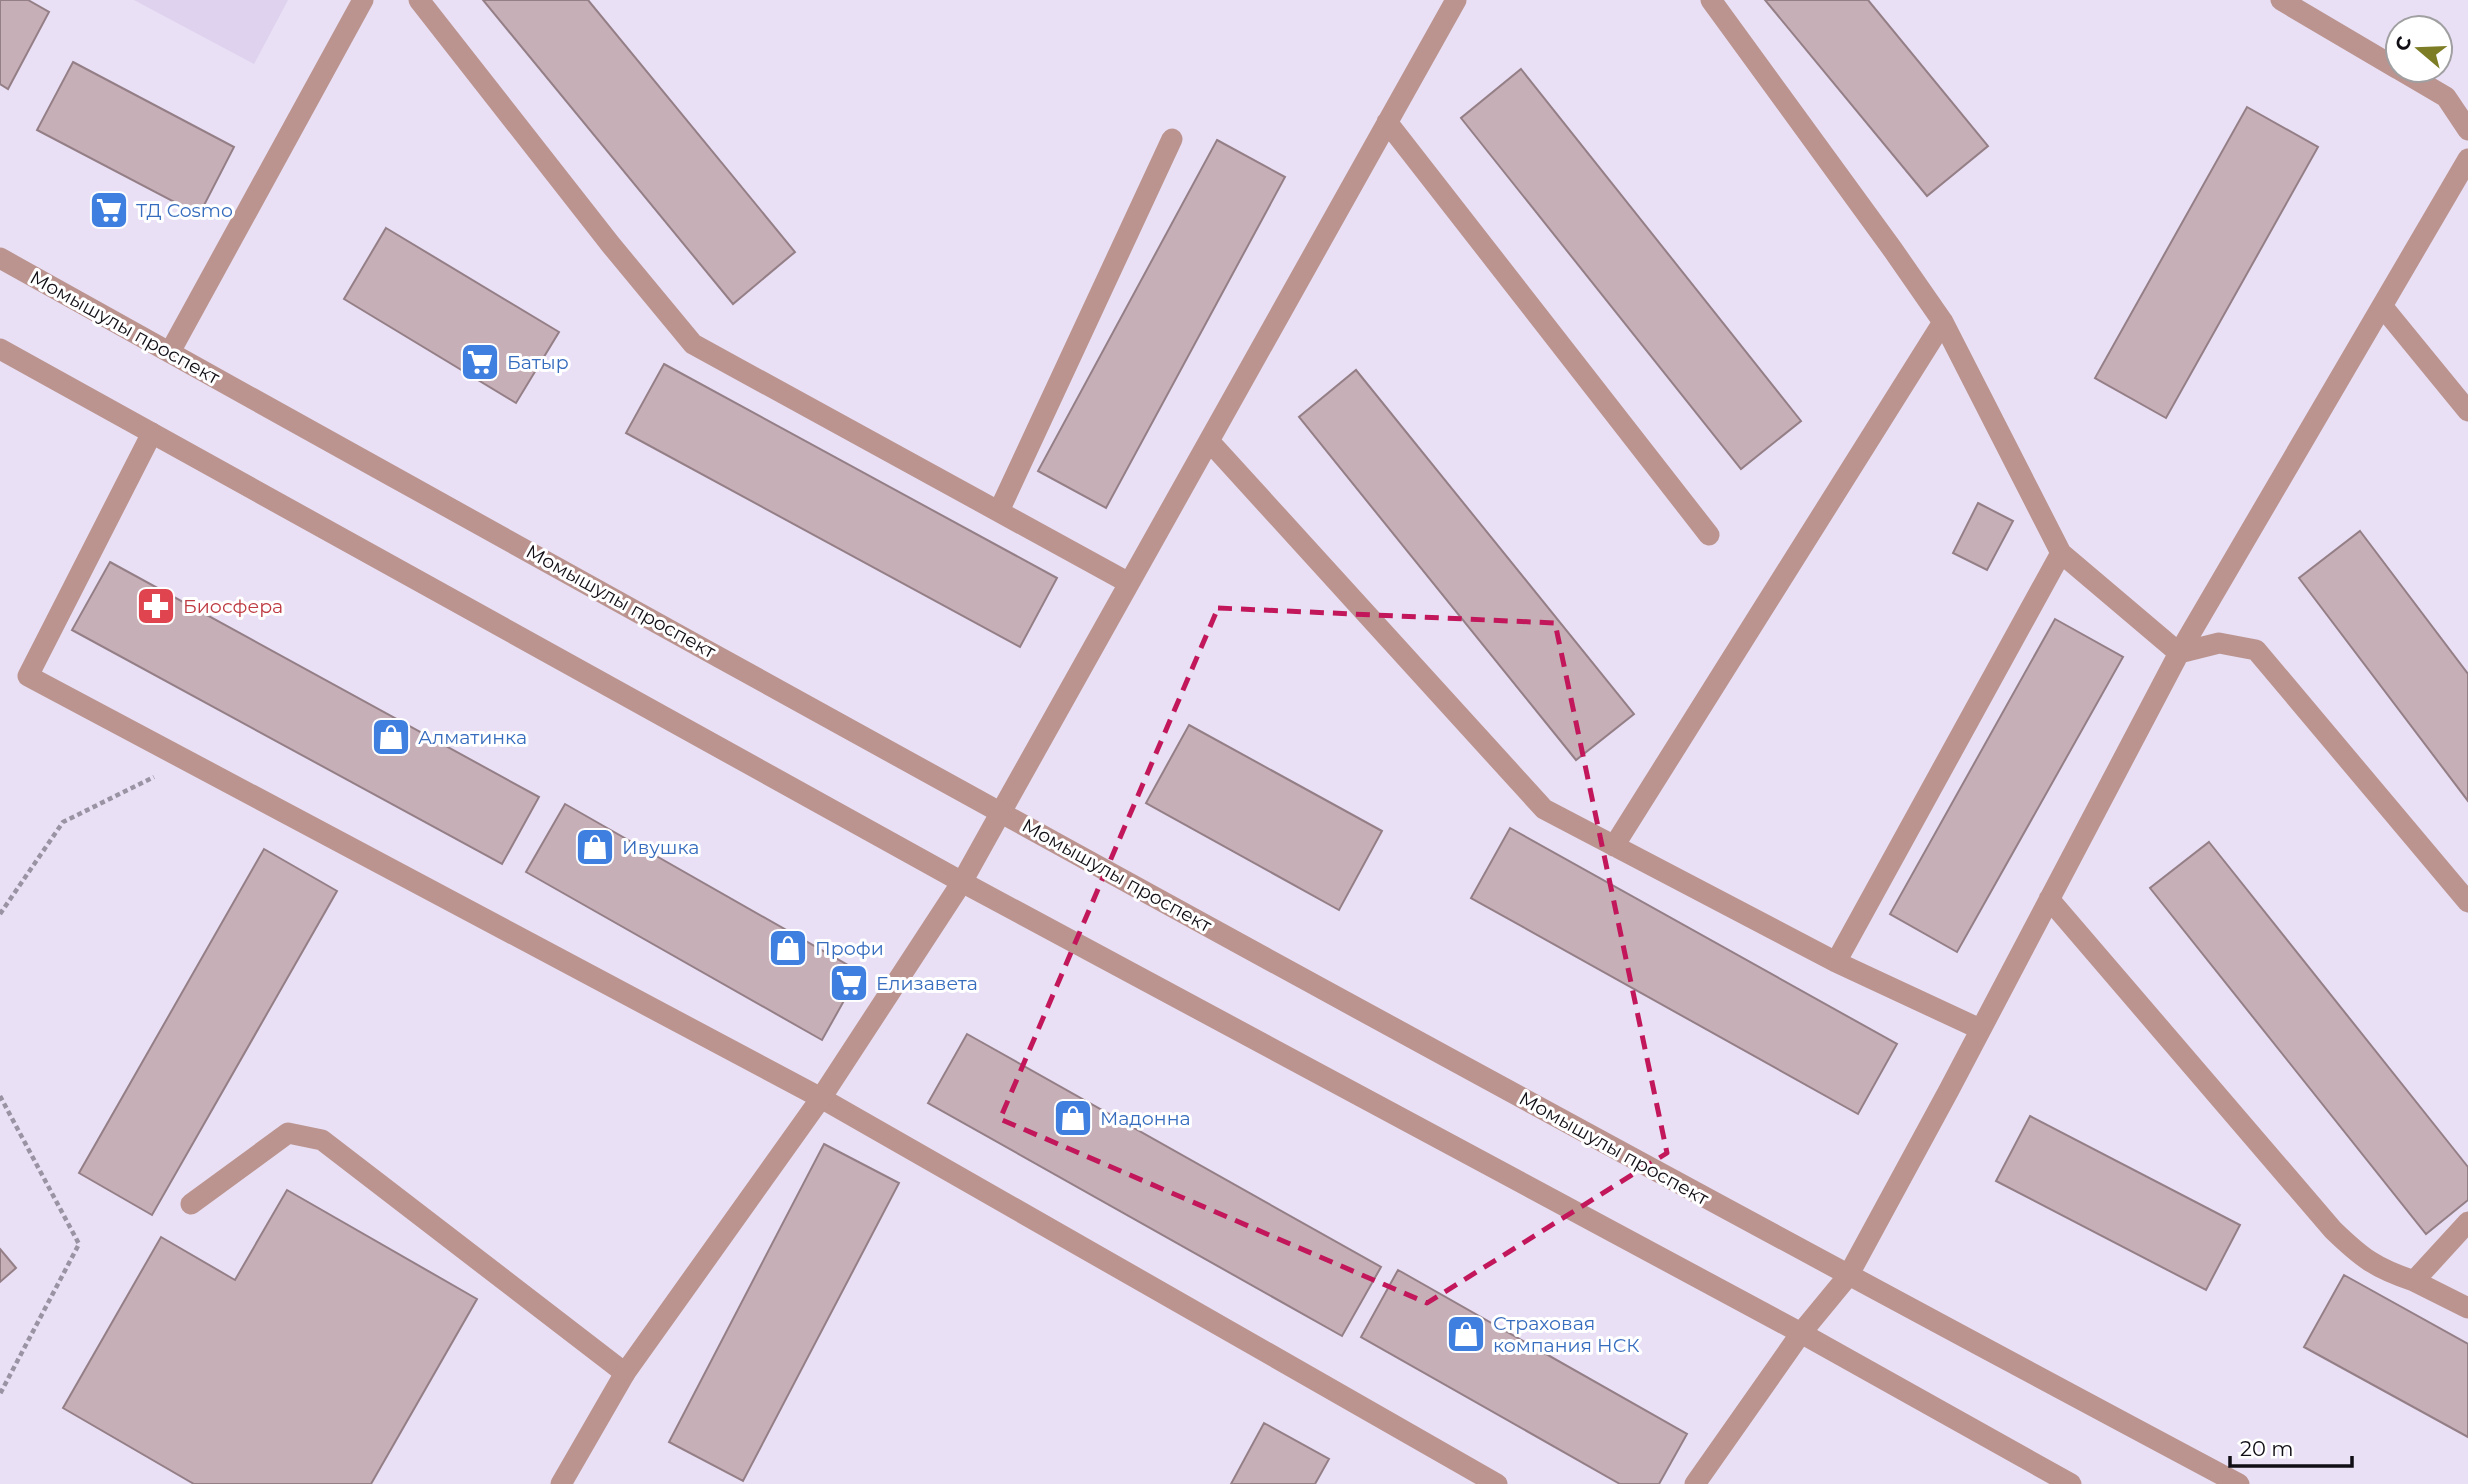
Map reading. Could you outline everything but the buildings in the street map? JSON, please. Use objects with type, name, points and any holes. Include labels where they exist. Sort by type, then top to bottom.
[{"type":"street","points":[[170,352],[363,0]]},
{"type":"street","points":[[419,0],[611,245],[693,344],[1129,583]]},
{"type":"street","points":[[561,1484],[625,1373],[821,1098],[962,882],[1456,0]]},
{"type":"street","points":[[1711,0],[1943,322],[2061,553],[2179,653]]},
{"type":"street","points":[[2281,0],[2384,60]]},
{"type":"street","points":[[2424,84],[2446,97],[2468,130]]},
{"type":"street","points":[[1387,122],[1709,535]]},
{"type":"street","points":[[999,511],[1172,139]]},
{"type":"street","points":[[1695,1484],[1801,1333],[1849,1276],[2179,653],[2468,159]]},
{"type":"street","name":"Момышулы проспект","points":[[0,258],[1001,812],[1849,1276],[2239,1484]]},
{"type":"street","points":[[2382,306],[2468,411]]},
{"type":"street","points":[[1614,846],[1943,322]]},
{"type":"street","points":[[0,349],[962,882],[1801,1333],[2071,1484]]},
{"type":"street","points":[[152,433],[28,676],[821,1098],[1497,1484]]},
{"type":"street","points":[[1209,441],[1544,809],[1836,962],[1980,1029]]},
{"type":"street","points":[[1836,962],[2061,553]]},
{"type":"street","points":[[2179,653],[2219,643],[2256,650],[2468,902]]},
{"type":"street","points":[[2049,899],[2333,1230],[2357,1252],[2384,1271],[2414,1281],[2468,1308]]},
{"type":"street","points":[[191,1204],[288,1133],[322,1140],[625,1373]]},
{"type":"street","points":[[2414,1281],[2468,1222]]},
{"type":"path","points":[[0,914],[63,822],[188,761]]},
{"type":"path","points":[[0,1096],[79,1244],[0,1394]]},
{"type":"highlighted area","points":[[1218,608],[1555,623],[1667,1153],[1427,1303],[1000,1119]]},
{"type":"shaded area","points":[[134,0],[288,0],[254,64]]},
{"type":"place","name":"ТД Cosmo","points":[[109,210]]},
{"type":"place","name":"Батыр","points":[[480,362]]},
{"type":"place","name":"Биосфера","points":[[156,606]]},
{"type":"place","name":"Алматинка","points":[[391,737]]},
{"type":"place","name":"Ивушка","points":[[595,847]]},
{"type":"place","name":"Профи","points":[[788,948]]},
{"type":"place","name":"Елизавета","points":[[849,983]]},
{"type":"place","name":"Мадонна","points":[[1073,1118]]},
{"type":"place","name":"Страховая компания НСК","points":[[1466,1334]]}]
